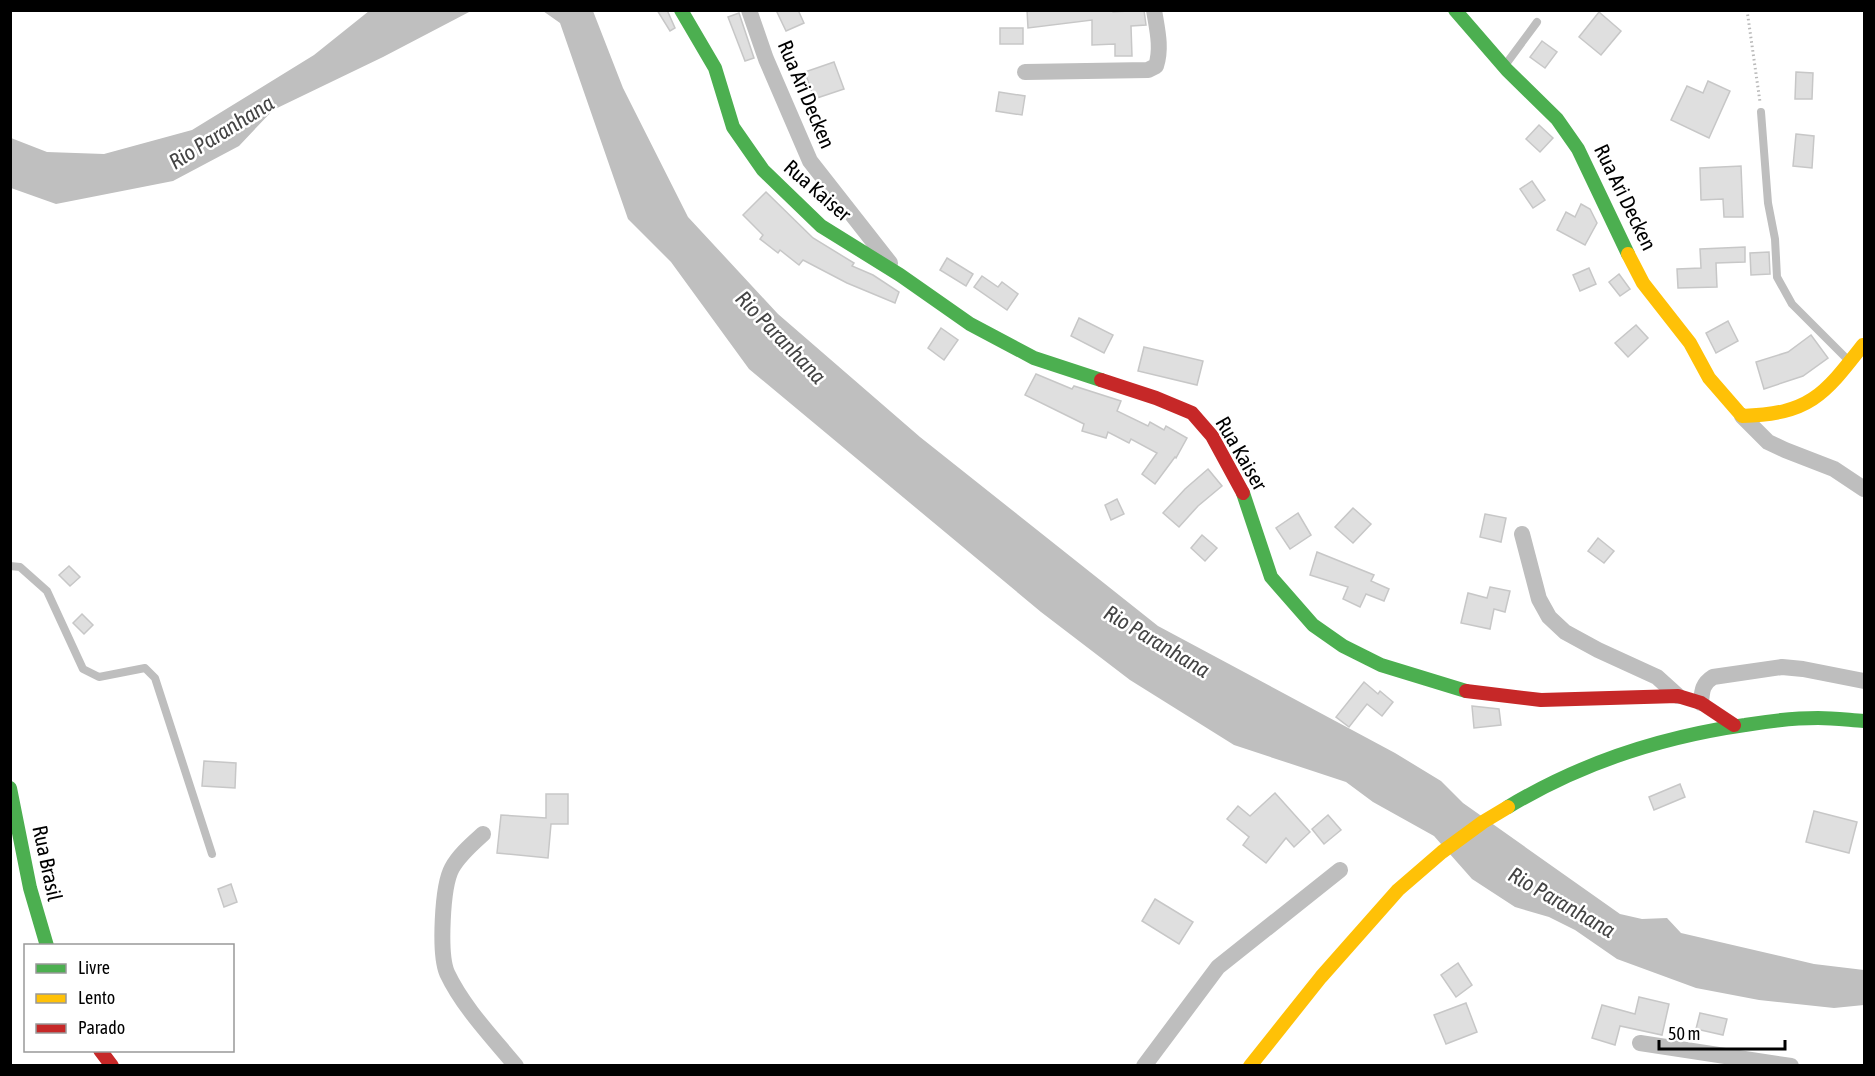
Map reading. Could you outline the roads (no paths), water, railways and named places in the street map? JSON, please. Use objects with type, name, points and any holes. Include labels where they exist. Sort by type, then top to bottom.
[{"type":"street","name":"Rua Kaiser","points":[[681,10],[715,68],[733,127],[763,170],[821,226],[900,275],[970,324],[1034,358],[1156,398],[1192,413],[1212,436],[1246,499],[1271,577],[1313,626],[1343,646],[1381,665],[1461,690],[1541,700],[1678,696],[1701,703],[1734,725]]},
{"type":"street","name":"Rua Ari Decken","points":[[749,10],[766,59],[810,161],[900,275]]},
{"type":"street","points":[[1025,72],[1148,70],[1156,66],[1159,58],[1154,10]]},
{"type":"street","name":"Rua Ari Decken","points":[[1455,10],[1504,67],[1557,119],[1578,149],[1643,283],[1689,343],[1709,378],[1768,442],[1834,469],[1864,489]]},
{"type":"street","points":[[1742,416],[1772,415],[1807,403],[1824,392],[1864,342]]},
{"type":"street","points":[[1522,534],[1539,599],[1549,617],[1565,632],[1657,678],[1678,696]]},
{"type":"street","points":[[1701,703],[1702,688],[1706,681],[1713,677],[1782,667],[1864,681]]},
{"type":"street","points":[[1250,1065],[1333,962],[1401,887],[1475,828],[1566,774],[1618,754],[1734,725],[1810,718],[1864,721]]},
{"type":"street","name":"Rua Brasil","points":[[10,788],[41,930],[47,944]]},
{"type":"street","points":[[483,834],[470,845],[452,867],[447,883],[443,951],[446,970],[453,984],[483,1026],[516,1065]]},
{"type":"street","points":[[1144,1065],[1218,967],[1340,870]]},
{"type":"street","points":[[1640,1043],[1791,1065]]},
{"type":"street","points":[[102,1052],[112,1065]]},
{"type":"lane","points":[[1504,67],[1537,22]]},
{"type":"lane","points":[[1761,112],[1768,203],[1775,239],[1777,277],[1792,304],[1849,362]]},
{"type":"lane","points":[[10,566],[20,567],[47,591],[83,669],[99,677],[145,668],[155,678],[212,854]]},
{"type":"water","name":"Rio Paranhana","points":[[369,11],[471,11],[273,110],[239,146],[173,181],[56,204],[11,188],[11,138],[47,152],[104,154],[192,130],[314,55]]},
{"type":"water","name":"Rio Paranhana","points":[[543,11],[593,11],[623,88],[688,217],[778,314],[920,437],[1158,626],[1395,753],[1441,781],[1463,803],[1620,914],[1642,919],[1667,918],[1681,933],[1814,964],[1864,970],[1864,1005],[1834,1008],[1759,1000],[1696,988],[1617,959],[1575,930],[1549,917],[1515,907],[1472,879],[1434,836],[1373,802],[1346,782],[1234,745],[1130,680],[1041,612],[749,369],[671,262],[628,219],[560,23]]}]
